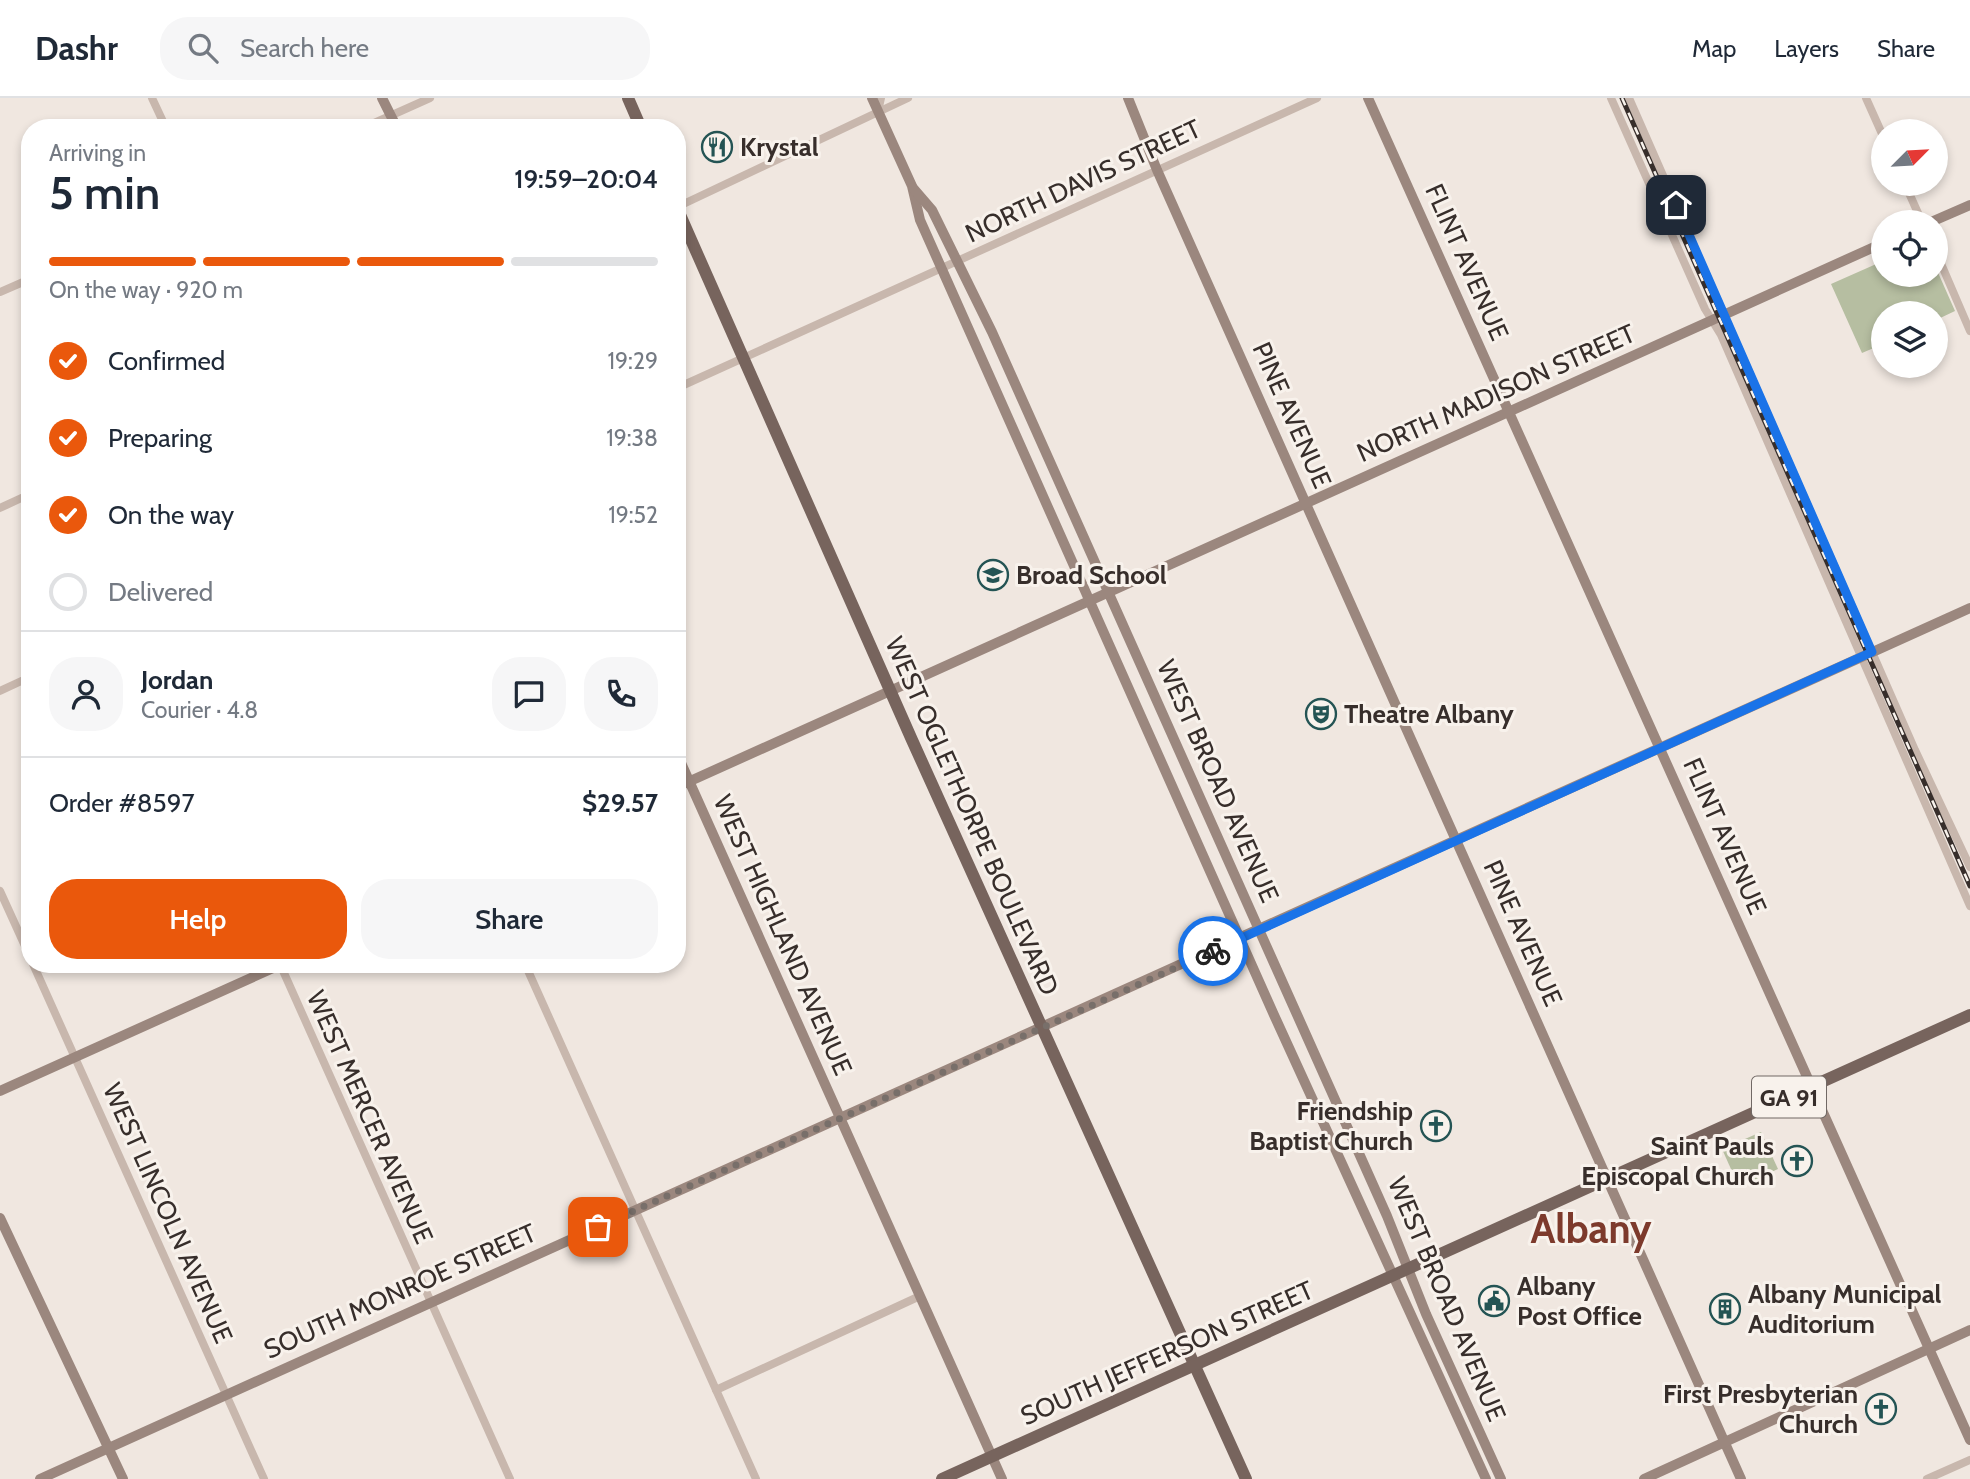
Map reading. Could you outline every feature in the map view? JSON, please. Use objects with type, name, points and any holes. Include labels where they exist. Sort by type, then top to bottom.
[{"type":"main road","points":[[382,98],[392,119]]},
{"type":"main road","points":[[628,98],[637,119]]},
{"type":"main road","name":"WEST BROAD AVENUE","points":[[872,98],[912,186],[920,220],[1240,939],[1486,1479]]},
{"type":"main road","name":"PINE AVENUE","points":[[1128,98],[1157,170],[1741,1479]]},
{"type":"main road","name":"FLINT AVENUE","points":[[1368,98],[1970,1440]]},
{"type":"main road","name":"WEST BROAD AVENUE","points":[[912,186],[932,210],[958,261],[1260,930],[1409,1269],[1426,1314],[1501,1479]]},
{"type":"main road","points":[[1948,215],[1970,205]]},
{"type":"main road","name":"WEST OGLETHORPE BOULEVARD","points":[[686,228],[1246,1479]]},
{"type":"main road","name":"NORTH MADISON STREET","points":[[686,782],[892,692],[1871,248]]},
{"type":"main road","name":"SOUTH MONROE STREET","points":[[40,1479],[1970,608]]},
{"type":"main road","name":"WEST HIGHLAND AVENUE","points":[[686,774],[1002,1479]]},
{"type":"main road","points":[[0,1091],[262,973]]},
{"type":"main road","name":"GA 91","points":[[1409,1269],[1970,1015]]},
{"type":"main road","points":[[0,1218],[123,1479]]},
{"type":"main road","name":"SOUTH JEFFERSON STREET","points":[[942,1479],[1409,1269]]},
{"type":"main road","points":[[1644,1479],[1970,1330]]},
{"type":"street","points":[[152,98],[162,119]]},
{"type":"street","points":[[383,119],[430,98]]},
{"type":"street","points":[[878,112],[881,98]]},
{"type":"street","points":[[686,204],[908,98]]},
{"type":"street","name":"NORTH DAVIS STREET","points":[[686,384],[1317,98]]},
{"type":"street","points":[[1611,98],[1868,654],[1970,867]]},
{"type":"street","points":[[1629,98],[1725,315],[1868,654],[1970,906]]},
{"type":"street","points":[[1866,98],[1875,119]]},
{"type":"street","points":[[1948,281],[1970,331]]},
{"type":"street","points":[[0,292],[21,283]]},
{"type":"street","points":[[0,508],[21,499]]},
{"type":"street","points":[[0,691],[21,681]]},
{"type":"street","points":[[0,891],[21,937]]},
{"type":"street","name":"WEST LINCOLN AVENUE","points":[[37,973],[264,1479]]},
{"type":"street","name":"WEST MERCER AVENUE","points":[[284,973],[510,1479]]},
{"type":"street","points":[[529,973],[756,1479]]},
{"type":"street","points":[[716,1390],[920,1296]]},
{"type":"street","points":[[1927,1479],[1970,1460]]},
{"type":"green space","points":[[1871,266],[1871,287],[1944,287],[1955,311],[1948,314],[1948,301],[1871,301],[1871,349],[1862,353],[1831,284]]},
{"type":"green space","points":[[1761,1132],[1778,1169],[1739,1187],[1722,1149]]},
{"type":"railway","points":[[1622,98],[1970,886]]},
{"type":"way so far","points":[[598,1227],[1213,951]]},
{"type":"place","name":"Krystal","points":[[717,147]]},
{"type":"place","name":"Broad School","points":[[993,575]]},
{"type":"place","name":"Theatre Albany","points":[[1321,714]]},
{"type":"place","name":"Friendship Baptist Church","points":[[1436,1126]]},
{"type":"place","name":"Saint Pauls Episcopal Church","points":[[1797,1161]]},
{"type":"place","name":"Albany Post Office","points":[[1494,1301]]},
{"type":"place","name":"Albany Municipal Auditorium","points":[[1725,1309]]},
{"type":"place","name":"First Presbyterian Church","points":[[1881,1409]]},
{"type":"district","name":"Albany","points":[[1591,1228]]},
{"type":"route","points":[[1213,951],[1872,652],[1676,205]]}]
